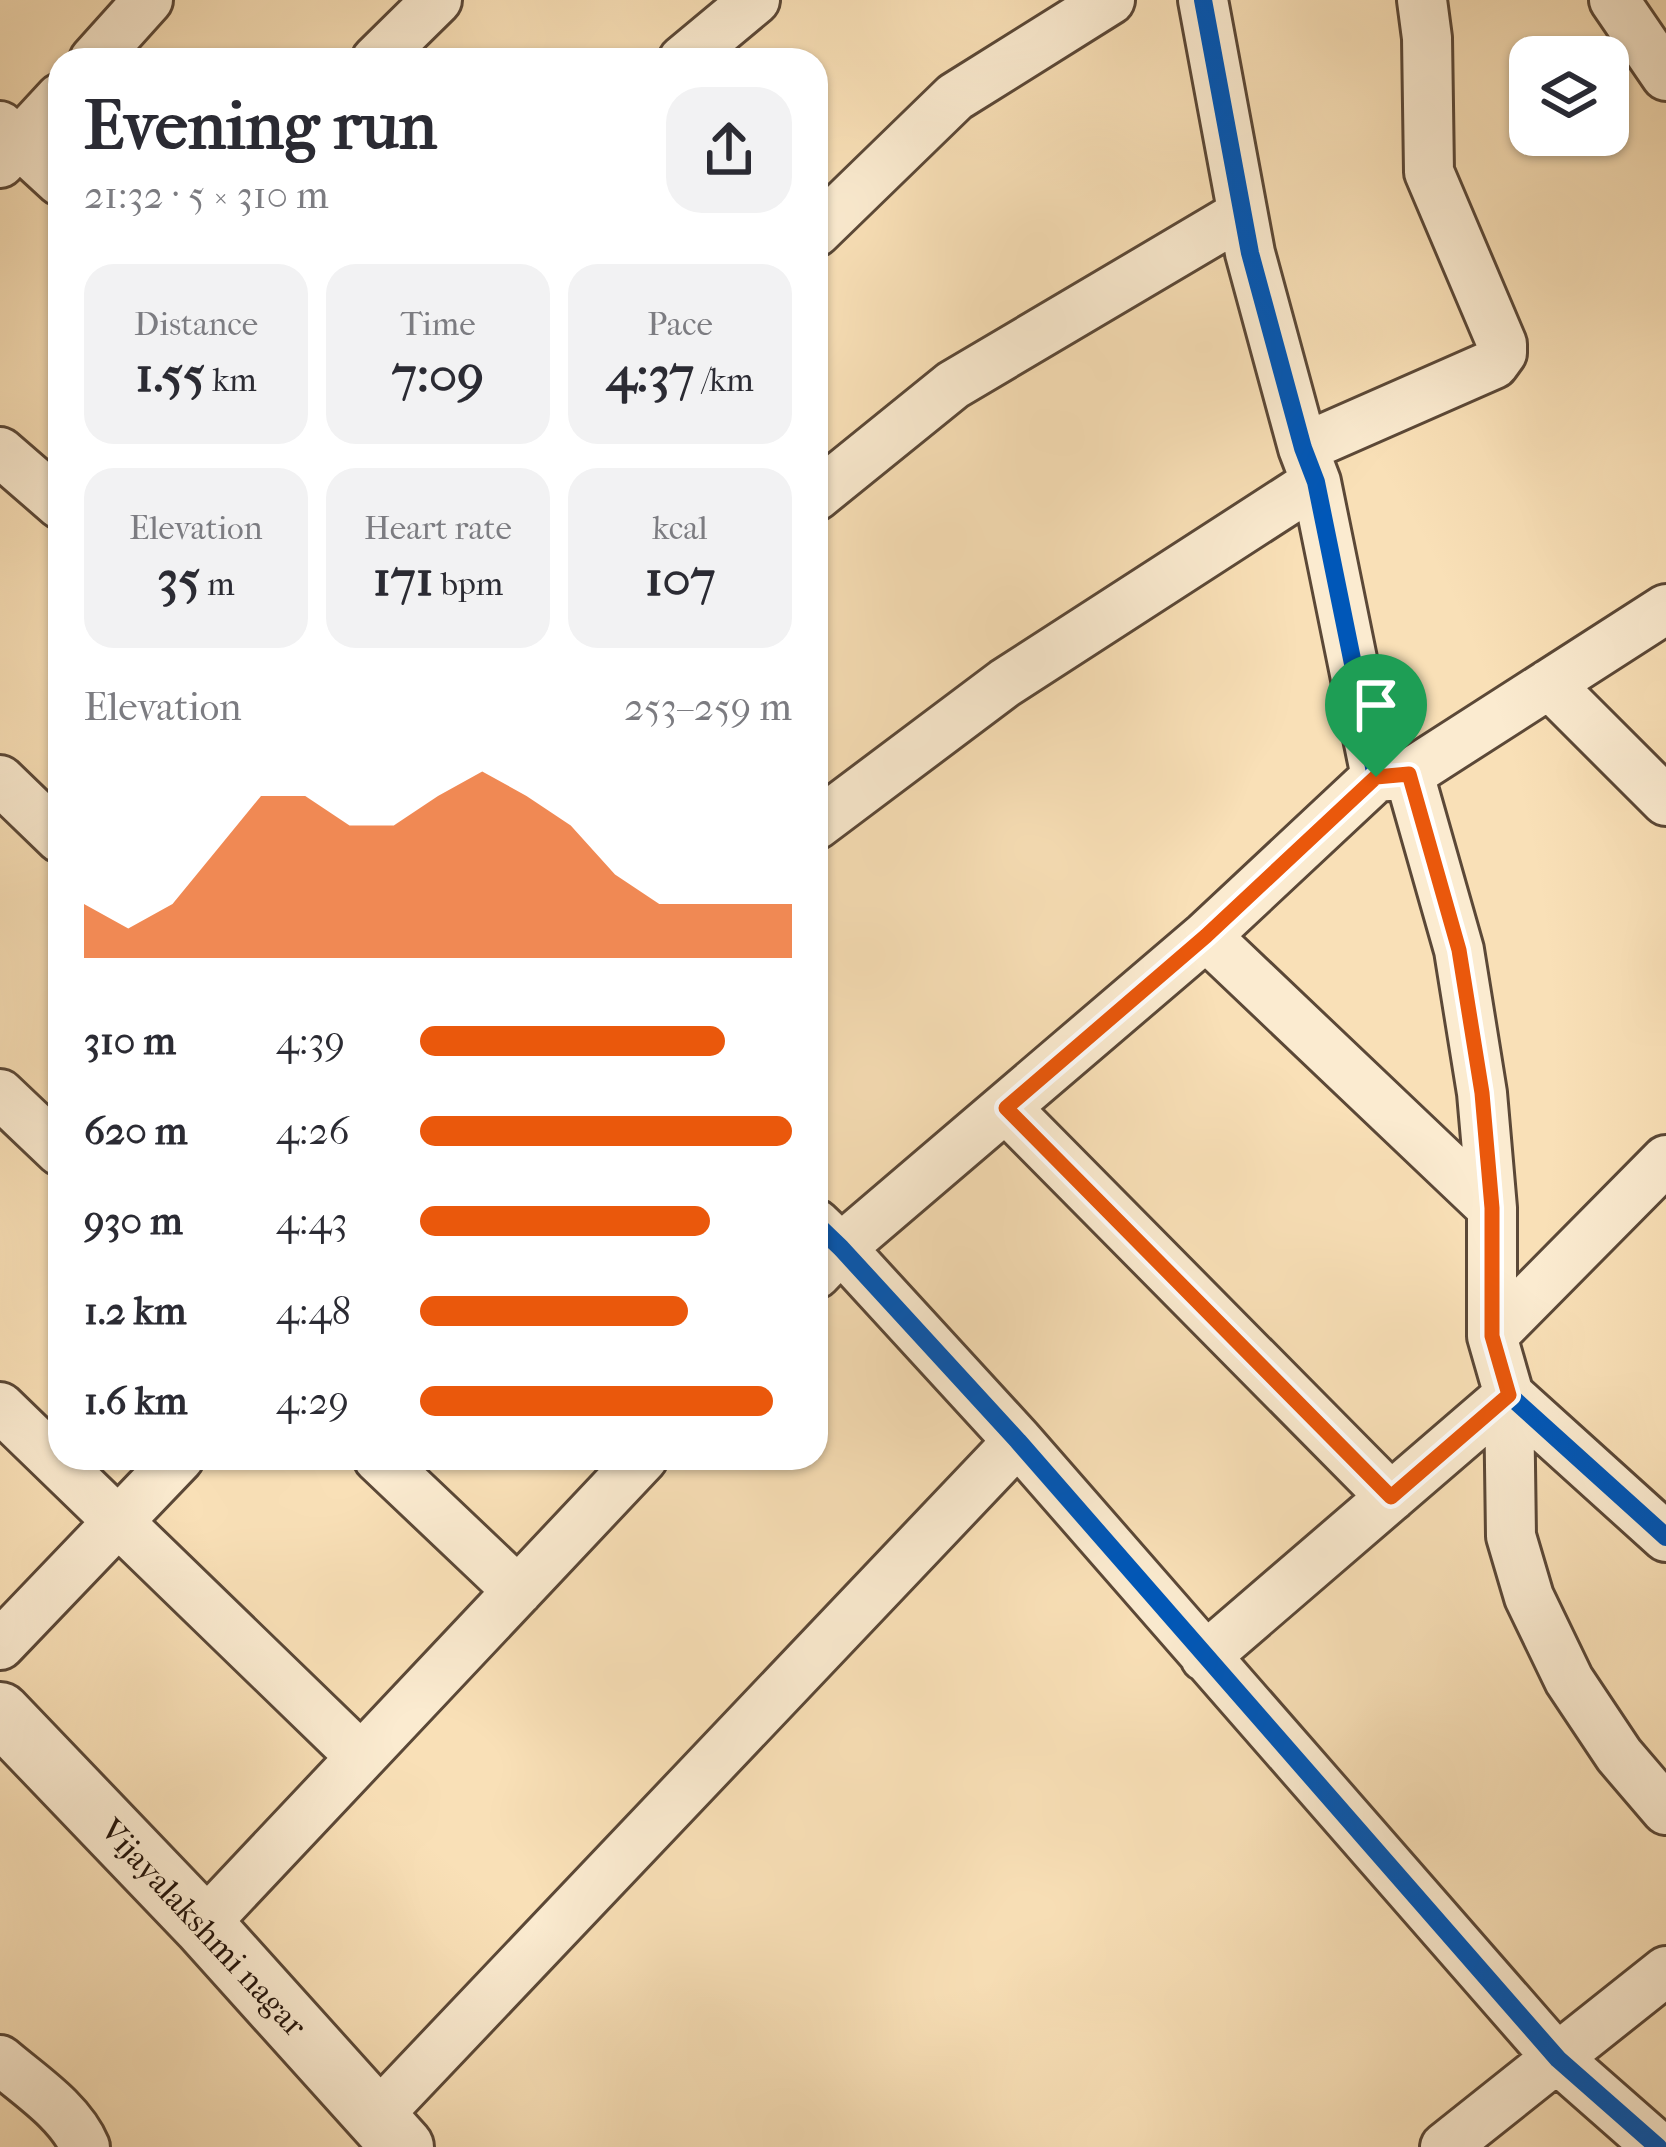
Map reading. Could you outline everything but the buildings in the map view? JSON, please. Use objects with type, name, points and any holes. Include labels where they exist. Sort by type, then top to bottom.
[{"type":"street","points":[[105,48],[148,0]]},
{"type":"street","points":[[388,48],[437,0]]},
{"type":"street","points":[[697,48],[755,0]]},
{"type":"street","points":[[828,220],[955,97],[1110,0]]},
{"type":"street","points":[[1203,0],[1242,214],[1393,775],[1459,950],[1482,1093],[1492,1208],[1492,1336],[1509,1395],[1511,1536],[1529,1597],[1569,1680],[1619,1755],[1666,1810]]},
{"type":"street","points":[[828,816],[1310,465],[1494,364],[1502,344],[1429,172],[1422,0]]},
{"type":"street","points":[[1614,0],[1666,76]]},
{"type":"street","points":[[48,108],[7,144],[48,173]]},
{"type":"street","points":[[828,486],[952,385],[1242,214]]},
{"type":"street","points":[[0,452],[48,494]]},
{"type":"street","points":[[828,1246],[1006,1108],[1393,775],[1666,609]]},
{"type":"street","points":[[1549,684],[1666,801]]},
{"type":"street","points":[[0,780],[48,826]]},
{"type":"street","points":[[1206,936],[1492,1208]]},
{"type":"street","points":[[0,1094],[48,1140]]},
{"type":"street","points":[[1006,1108],[1391,1497]]},
{"type":"street","points":[[1492,1336],[1666,1160]]},
{"type":"street","points":[[828,1253],[1018,1441],[1558,2059],[1658,2147]]},
{"type":"street","points":[[1205,1657],[1509,1395]]},
{"type":"street","points":[[1509,1395],[1666,1537]]},
{"type":"street","points":[[0,1406],[48,1453]]},
{"type":"street","points":[[390,2132],[1018,1441]]},
{"type":"street","points":[[65,1470],[361,1757]]},
{"type":"street","points":[[0,1645],[168,1470]]},
{"type":"street","points":[[390,1470],[518,1591]]},
{"type":"street","points":[[203,1925],[632,1470]]},
{"type":"street","name":"Vijayalakshmi nagar","points":[[0,1713],[203,1925],[390,2132]]},
{"type":"street","points":[[1445,2147],[1666,1971]]},
{"type":"street","points":[[0,2060],[57,2109],[85,2147]]},
{"type":"cycle path","points":[[1203,0],[1250,253],[1316,482],[1376,777],[1409,774],[1459,950],[1482,1093],[1492,1208],[1492,1336],[1509,1395],[1666,1537]]},
{"type":"cycle path","points":[[828,1236],[1018,1441],[1558,2059],[1658,2147]]},
{"type":"route","points":[[1409,774],[1459,950],[1482,1093],[1492,1208],[1492,1336],[1509,1395],[1391,1497],[1006,1108],[1206,936],[1376,777],[1409,774]]}]
